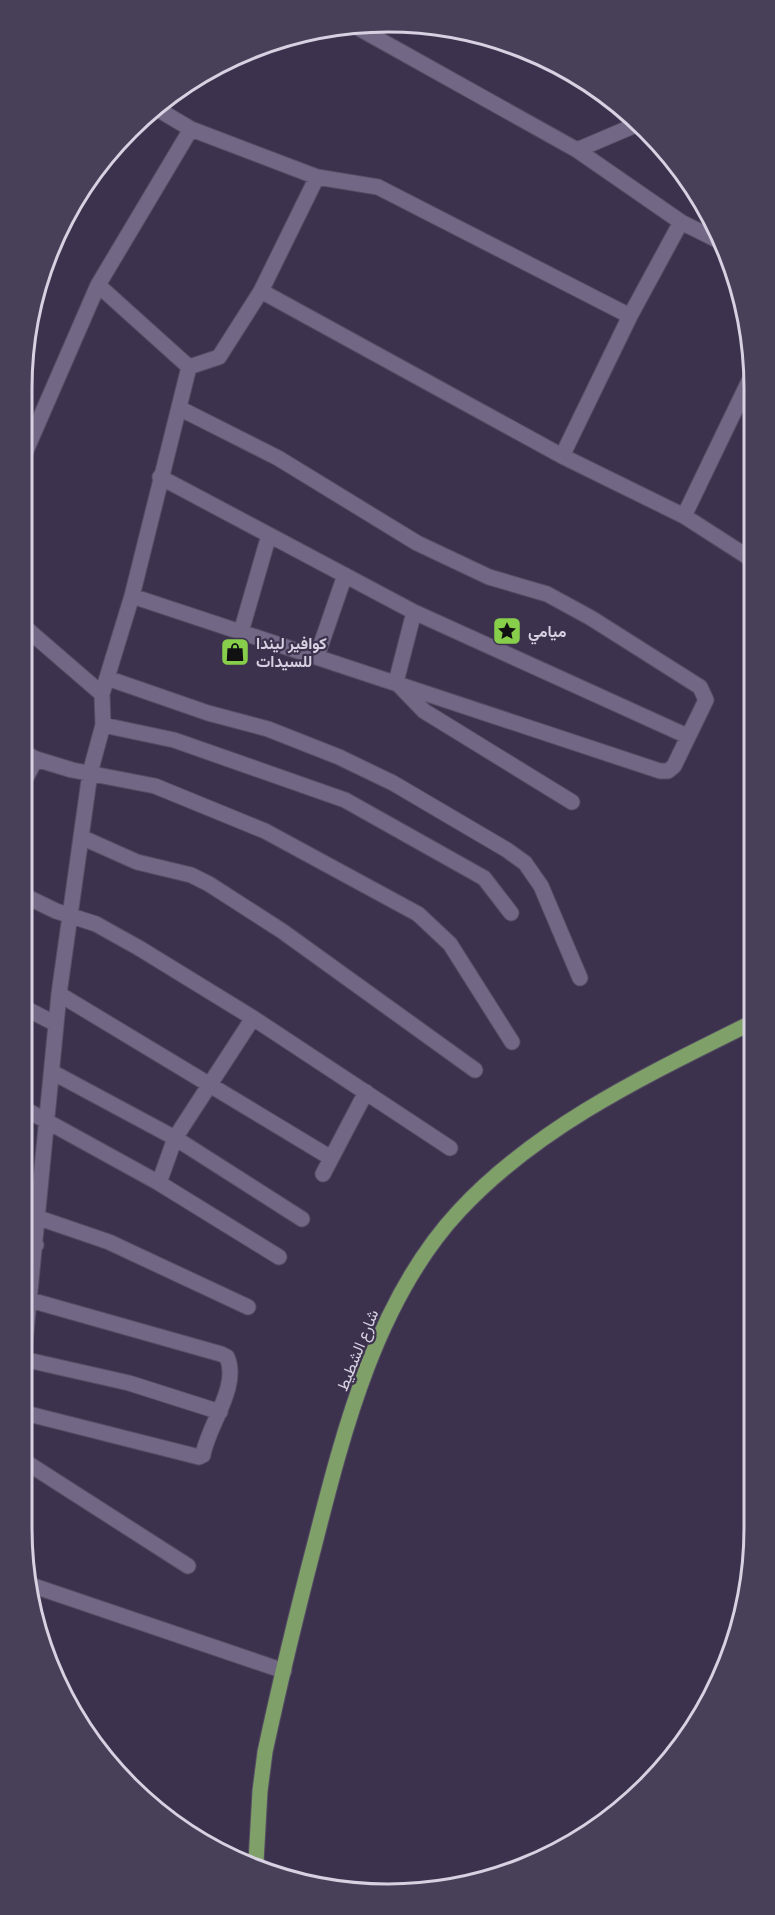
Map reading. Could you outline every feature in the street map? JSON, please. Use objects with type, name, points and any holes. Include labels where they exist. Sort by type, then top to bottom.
[{"type":"main road","name":"شارع الشطيط","points":[[256,1858],[264,1762],[330,1484],[351,1414],[395,1306],[430,1246],[476,1194],[547,1137],[625,1088],[744,1027]]},
{"type":"street","points":[[366,32],[577,150],[681,222],[710,236]]},
{"type":"street","points":[[163,112],[191,129],[317,177],[378,187],[630,316]]},
{"type":"street","points":[[577,150],[630,127]]},
{"type":"street","points":[[32,437],[98,285],[191,129]]},
{"type":"street","points":[[189,367],[219,357],[261,291],[317,177]]},
{"type":"street","points":[[562,456],[630,316],[681,222]]},
{"type":"street","points":[[98,285],[189,367]]},
{"type":"street","points":[[261,291],[562,456],[684,516],[744,555]]},
{"type":"street","points":[[32,1282],[49,1121],[59,994],[90,773],[103,725],[102,694],[132,596],[189,367]]},
{"type":"street","points":[[684,516],[744,407]]},
{"type":"street","points":[[132,596],[660,771],[668,771],[675,766],[706,699],[700,687],[591,618],[548,594],[489,577],[417,543],[278,458],[179,408]]},
{"type":"street","points":[[160,477],[414,612],[687,736]]},
{"type":"street","points":[[241,632],[269,535]]},
{"type":"street","points":[[317,656],[345,575]]},
{"type":"street","points":[[396,682],[414,612]]},
{"type":"street","points":[[32,634],[102,694]]},
{"type":"street","points":[[106,678],[208,713],[268,729],[339,757],[393,783],[507,850],[525,864],[541,886],[579,978]]},
{"type":"street","points":[[396,682],[424,711],[448,728],[572,802]]},
{"type":"street","points":[[103,725],[174,740],[345,800],[484,878],[511,912]]},
{"type":"street","points":[[32,757],[90,773],[155,786],[266,831],[418,914],[450,944],[512,1042]]},
{"type":"street","points":[[32,767],[36,759]]},
{"type":"street","points":[[81,837],[137,862],[191,875],[209,884],[282,931],[475,1070]]},
{"type":"street","points":[[32,899],[56,911],[96,924],[139,948],[253,1018],[450,1148]]},
{"type":"street","points":[[59,994],[332,1158]]},
{"type":"street","points":[[32,1012],[56,1024]]},
{"type":"street","points":[[159,1183],[175,1138],[253,1018]]},
{"type":"street","points":[[52,1072],[175,1138],[302,1219]]},
{"type":"street","points":[[323,1174],[366,1092]]},
{"type":"street","points":[[32,1112],[159,1183],[279,1257]]},
{"type":"street","points":[[39,1218],[109,1242],[248,1307]]},
{"type":"street","points":[[32,1243],[36,1245]]},
{"type":"street","points":[[32,1301],[228,1357],[231,1366],[220,1412],[203,1455],[199,1457],[32,1415]]},
{"type":"street","points":[[32,1361],[129,1383],[220,1412]]},
{"type":"street","points":[[32,1466],[188,1566]]},
{"type":"street","points":[[37,1587],[284,1671]]},
{"type":"place","name":"ميامي","points":[[507,631]]},
{"type":"place","name":"كوافير ليندا للسيدات","points":[[235,652]]}]
